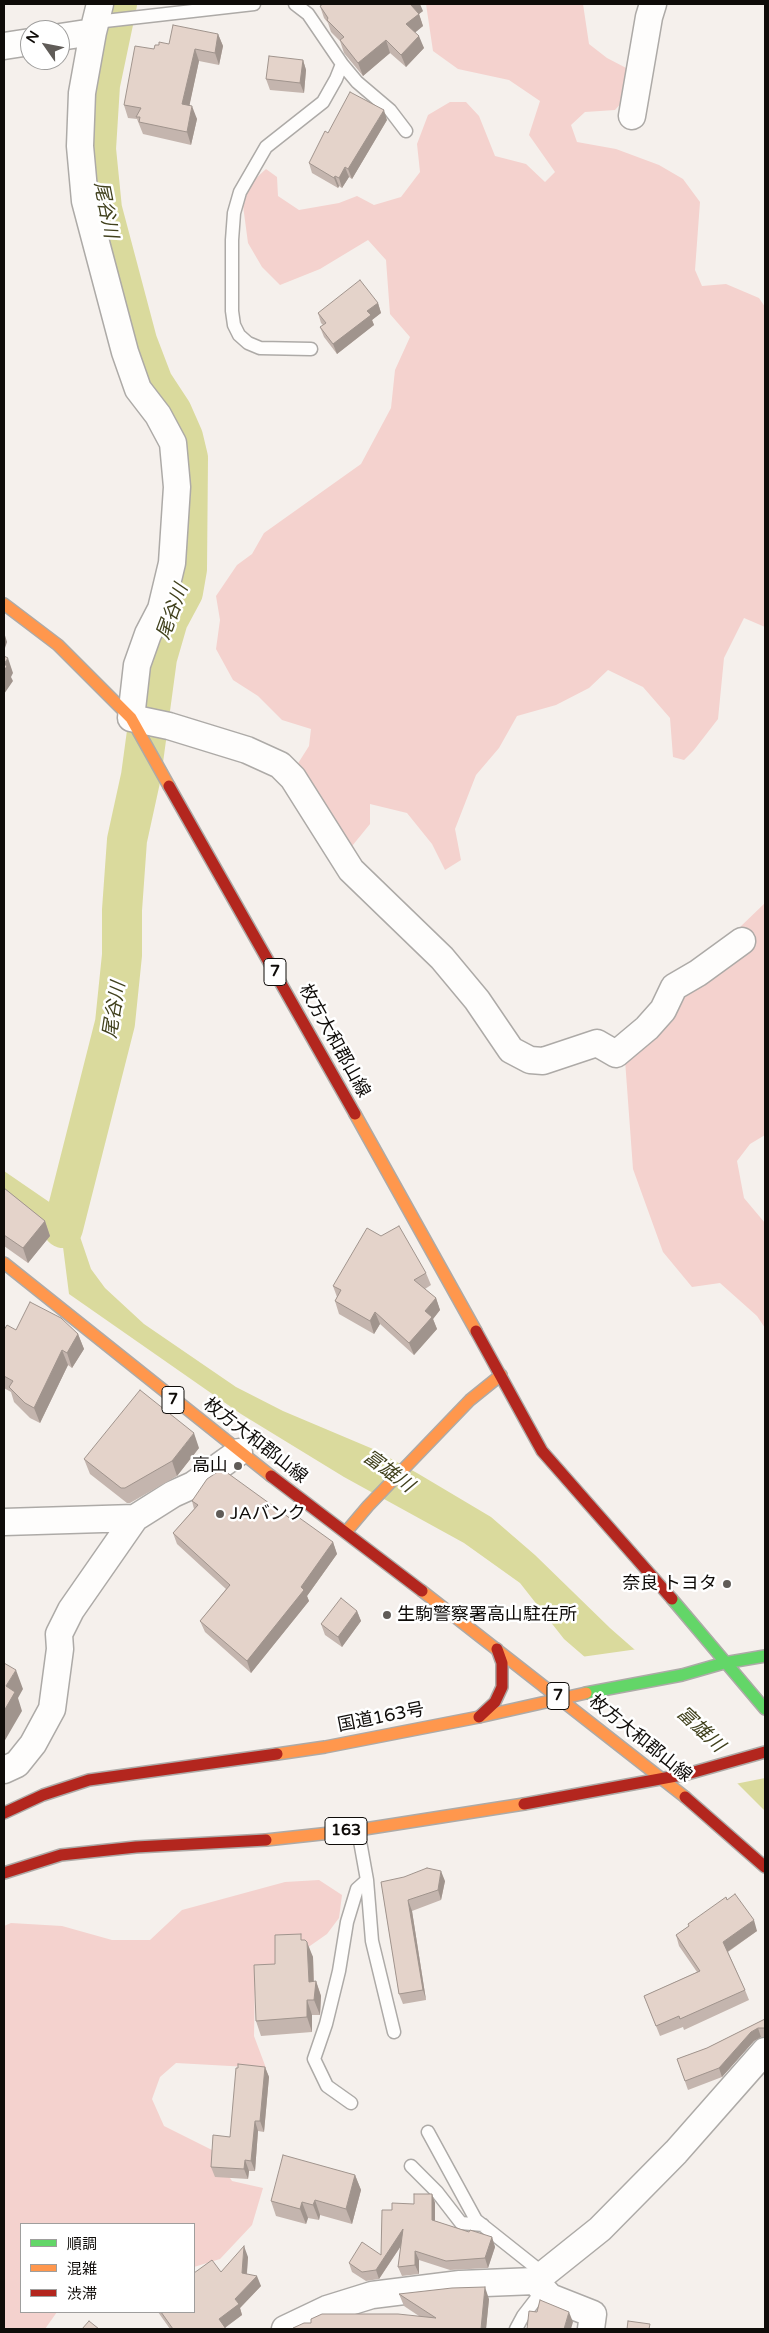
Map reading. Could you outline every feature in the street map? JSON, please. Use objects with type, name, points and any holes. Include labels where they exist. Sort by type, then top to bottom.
[{"type":"main road","name":"枚方大和郡山線","points":[[4,604],[58,645],[131,718],[542,1450],[678,1605],[724,1663],[765,1709]]},
{"type":"main road","name":"枚方大和郡山線","points":[[4,1263],[239,1452],[561,1698],[708,1815],[765,1867]]},
{"type":"main road","points":[[346,1532],[368,1506],[470,1400],[501,1375]]},
{"type":"main road","points":[[479,1717],[495,1702],[502,1688],[502,1663],[498,1649]]},
{"type":"main road","name":"国道163号","points":[[4,1813],[43,1795],[89,1780],[325,1747],[479,1717],[561,1698],[682,1675],[724,1663],[765,1656]]},
{"type":"main road","name":"163","points":[[4,1873],[61,1855],[136,1847],[268,1840],[358,1830],[468,1814],[687,1774],[765,1752]]},
{"type":"street","points":[[632,116],[653,4]]},
{"type":"street","points":[[70,32],[96,19]]},
{"type":"street","points":[[96,19],[82,93],[80,146],[85,201],[125,352],[138,389],[158,415],[173,442],[177,487],[172,563],[161,609],[148,634],[137,665],[131,718],[169,726],[246,750],[280,765],[294,778],[351,870],[442,958],[477,1000],[511,1050],[530,1060],[543,1061],[597,1042],[616,1054],[647,1028],[663,1010],[674,987],[698,973],[742,941]]},
{"type":"street","points":[[4,46],[20,44]]},
{"type":"street","points":[[4,1770],[16,1764],[33,1744],[52,1709],[60,1648],[59,1634],[71,1610],[135,1518],[173,1494],[193,1485],[239,1452]]},
{"type":"street","points":[[4,1522],[135,1518]]},
{"type":"street","points":[[285,2329],[327,2309],[372,2295],[460,2284],[541,2282],[607,2222],[676,2152],[765,2051]]},
{"type":"street","points":[[541,2282],[550,2297],[593,2314],[591,2329]]},
{"type":"lane","points":[[194,12],[206,4]]},
{"type":"lane","points":[[96,19],[194,12],[254,4]]},
{"type":"lane","points":[[296,4],[308,14],[342,64],[372,96],[390,110],[406,131]]},
{"type":"lane","points":[[311,349],[260,348],[248,343],[239,335],[234,325],[232,311],[234,213],[240,192],[266,147],[323,102],[342,64]]},
{"type":"lane","points":[[358,1830],[368,1880],[372,1941],[394,2032]]},
{"type":"lane","points":[[351,2103],[327,2086],[314,2060],[326,2024],[339,1970],[347,1922],[357,1889],[368,1880]]},
{"type":"lane","points":[[428,2132],[476,2220],[541,2282],[516,2329]]},
{"type":"lane","points":[[411,2166],[438,2192],[461,2223],[482,2225]]},
{"type":"shaded area","points":[[426,4],[583,4],[589,44],[607,58],[630,70],[624,100],[615,110],[585,112],[571,125],[577,142],[616,149],[659,165],[683,179],[700,202],[695,270],[702,286],[726,284],[759,298],[765,307],[765,627],[744,618],[724,658],[718,719],[684,760],[673,757],[670,718],[643,687],[608,670],[589,688],[556,705],[517,716],[499,748],[476,775],[455,829],[461,860],[445,870],[432,844],[407,813],[370,804],[370,824],[348,851],[297,765],[309,746],[311,729],[282,720],[258,696],[233,680],[216,649],[220,620],[216,596],[237,565],[252,554],[264,533],[361,464],[391,408],[395,370],[410,337],[390,314],[386,260],[368,240],[320,269],[280,285],[262,267],[248,243],[242,198],[254,180],[266,169],[277,177],[278,196],[299,210],[339,203],[357,196],[374,205],[401,197],[420,172],[417,144],[428,115],[450,102],[466,102],[479,116],[495,156],[526,164],[545,182],[555,172],[529,135],[540,101],[509,80],[458,69],[433,51]]},
{"type":"shaded area","points":[[765,903],[765,1135],[750,1144],[737,1161],[744,1198],[765,1223],[765,1328],[757,1316],[720,1283],[692,1287],[663,1252],[633,1169],[625,1060],[679,992],[723,969],[739,928]]},
{"type":"shaded area","points":[[319,1880],[342,1895],[339,1918],[327,1934],[277,1973],[255,1982],[254,2036],[266,2068],[176,2063],[160,2077],[152,2099],[164,2126],[212,2150],[232,2181],[263,2188],[252,2225],[220,2259],[195,2267],[195,2223],[20,2223],[20,2313],[56,2313],[45,2329],[4,2329],[4,1926],[11,1923],[62,1926],[112,1940],[150,1940],[182,1910],[285,1882]]},
{"type":"water","name":"富雄川","points":[[4,1171],[74,1219],[91,1269],[105,1288],[144,1324],[236,1387],[283,1411],[373,1449],[491,1517],[535,1555],[610,1628],[765,1764],[765,1811],[728,1774],[653,1716],[564,1639],[520,1583],[464,1543],[344,1477],[241,1414],[69,1294],[62,1239],[4,1198]]},
{"type":"pier","points":[[638,1649],[718,1715],[765,1760],[765,1778],[735,1784],[651,1717],[581,1657]]},
{"type":"building","points":[[323,4],[412,4],[419,14],[406,24],[419,36],[401,55],[386,40],[358,63],[340,40],[344,37],[327,20],[328,18],[320,6]]},
{"type":"building","points":[[173,25],[218,34],[215,53],[195,49],[182,104],[192,106],[187,132],[139,122],[140,117],[136,117],[141,108],[124,105],[135,46],[154,49],[155,45],[159,45],[159,42],[169,44]]},
{"type":"building","points":[[269,56],[303,60],[300,83],[266,79]]},
{"type":"building","points":[[350,92],[384,110],[348,169],[345,167],[339,178],[335,176],[334,178],[309,163],[325,131],[328,133]]},
{"type":"building","points":[[360,280],[378,303],[367,311],[371,315],[333,344],[320,327],[326,323],[318,313]]},
{"type":"building","points":[[4,656],[8,658],[4,664]]},
{"type":"building","points":[[4,1188],[45,1221],[23,1248],[4,1235]]},
{"type":"building","points":[[399,1226],[426,1273],[414,1280],[436,1298],[425,1311],[432,1317],[409,1343],[375,1312],[370,1321],[335,1301],[341,1290],[333,1286],[367,1228],[381,1236]]},
{"type":"building","points":[[30,1302],[61,1318],[78,1334],[67,1353],[62,1350],[34,1408],[25,1403],[9,1387],[13,1381],[4,1376],[4,1330],[7,1325],[16,1330]]},
{"type":"building","points":[[140,1390],[194,1433],[172,1461],[125,1488],[121,1488],[84,1459]]},
{"type":"building","points":[[222,1469],[291,1519],[294,1514],[333,1542],[301,1587],[304,1590],[247,1661],[200,1621],[230,1585],[173,1533],[198,1505],[192,1501],[207,1479]]},
{"type":"building","points":[[341,1598],[357,1611],[338,1637],[321,1624]]},
{"type":"building","points":[[4,1663],[16,1670],[6,1686],[15,1692],[4,1711]]},
{"type":"building","points":[[427,1868],[441,1871],[438,1890],[408,1900],[423,1990],[399,1994],[381,1882],[404,1877]]},
{"type":"building","points":[[735,1894],[754,1920],[723,1942],[745,1990],[680,2019],[679,2016],[656,2026],[644,1996],[700,1971],[676,1935],[726,1897],[727,1900]]},
{"type":"building","points":[[301,1934],[301,1940],[307,1942],[309,1982],[316,1981],[314,2000],[307,2000],[307,2017],[256,2021],[254,1965],[275,1964],[275,1935]]},
{"type":"building","points":[[765,2019],[765,2028],[758,2028],[751,2032],[719,2068],[685,2081],[677,2059],[707,2048]]},
{"type":"building","points":[[238,2064],[265,2067],[260,2121],[255,2121],[251,2161],[245,2160],[244,2169],[211,2167],[213,2135],[230,2137],[236,2068],[238,2068]]},
{"type":"building","points":[[283,2155],[355,2175],[346,2209],[315,2200],[313,2205],[302,2202],[300,2209],[271,2201]]},
{"type":"building","points":[[414,2194],[432,2194],[432,2220],[492,2237],[485,2258],[446,2261],[415,2251],[415,2265],[398,2267],[403,2229],[376,2270],[362,2272],[349,2263],[362,2242],[381,2255],[382,2210],[392,2210],[392,2203],[414,2204]]},
{"type":"building","points":[[244,2246],[242,2273],[257,2276],[235,2299],[239,2304],[219,2319],[226,2329],[173,2329],[162,2313],[195,2313],[195,2272],[212,2260],[221,2272]]},
{"type":"building","points":[[485,2287],[481,2329],[293,2329],[304,2323],[311,2323],[311,2319],[322,2314],[398,2314],[436,2318],[399,2294],[452,2288]]},
{"type":"building","points":[[540,2300],[569,2312],[564,2329],[527,2329],[529,2311],[537,2312]]},
{"type":"building","points":[[89,2321],[99,2329],[82,2329]]},
{"type":"building","points":[[628,2321],[650,2324],[649,2329],[627,2329]]},
{"type":"waterway","name":"尾谷川","points":[[63,1228],[115,1023],[122,955],[122,910],[127,840],[141,776],[157,658],[168,620],[183,592],[187,569],[188,458],[183,437],[172,412],[153,383],[137,341],[102,209],[96,149],[100,85],[117,4]]},
{"type":"traffic: fast","points":[[672,1599],[765,1709]]},
{"type":"traffic: fast","points":[[586,1693],[682,1675],[724,1663],[765,1656]]},
{"type":"traffic: slow","points":[[4,604],[58,645],[131,718],[169,786]]},
{"type":"traffic: slow","points":[[355,1114],[476,1331]]},
{"type":"traffic: slow","points":[[4,1263],[271,1476]]},
{"type":"traffic: slow","points":[[346,1532],[368,1506],[470,1400],[501,1375]]},
{"type":"traffic: slow","points":[[422,1591],[685,1797]]},
{"type":"traffic: slow","points":[[277,1754],[325,1747],[479,1717],[586,1693]]},
{"type":"traffic: slow","points":[[266,1840],[358,1830],[524,1804]]},
{"type":"traffic: jam","points":[[169,786],[355,1114]]},
{"type":"traffic: jam","points":[[476,1331],[542,1451],[672,1599]]},
{"type":"traffic: jam","points":[[271,1476],[422,1591]]},
{"type":"traffic: jam","points":[[479,1717],[495,1702],[502,1687],[502,1663],[497,1649]]},
{"type":"traffic: jam","points":[[524,1804],[687,1774],[765,1752]]},
{"type":"traffic: jam","points":[[4,1813],[43,1795],[89,1780],[277,1754]]},
{"type":"traffic: jam","points":[[685,1797],[765,1867]]},
{"type":"traffic: jam","points":[[4,1873],[61,1855],[136,1847],[266,1840]]},
{"type":"place","name":"高山","points":[[238,1466]]},
{"type":"place","name":"JAバンク","points":[[220,1514]]},
{"type":"place","name":"奈良 トヨタ","points":[[727,1584]]},
{"type":"place","name":"生駒警察署高山駐在所","points":[[387,1615]]}]
